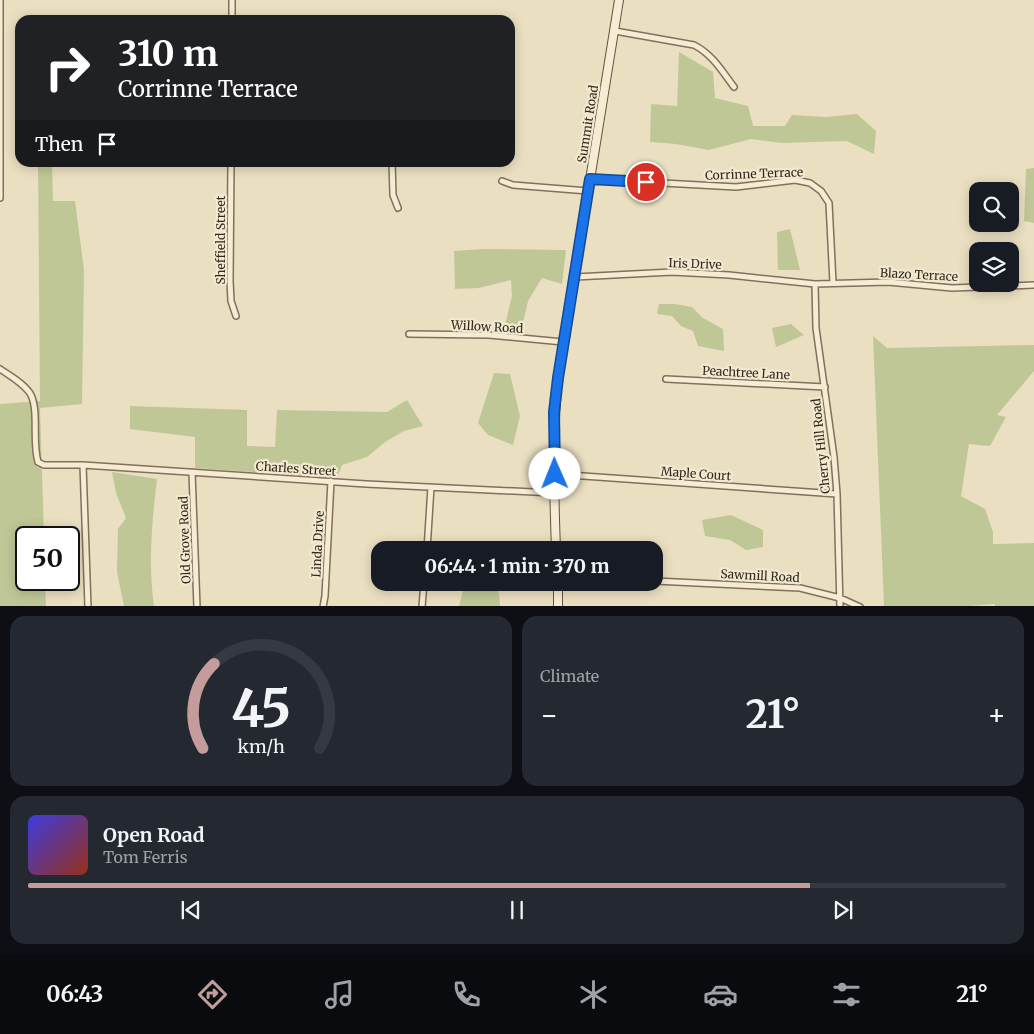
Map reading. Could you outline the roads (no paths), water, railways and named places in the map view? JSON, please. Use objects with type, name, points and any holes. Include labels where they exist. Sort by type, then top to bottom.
[{"type":"main road","name":"Summit Road","points":[[556,541],[554,412],[563,342],[619,0]]},
{"type":"main road","points":[[558,591],[558,606]]},
{"type":"street","points":[[0,0],[0,198]]},
{"type":"street","points":[[232,0],[232,15]]},
{"type":"street","points":[[615,31],[694,45],[704,50],[711,57],[734,87]]},
{"type":"street","name":"Sheffield Street","points":[[231,167],[230,279],[231,301],[236,316]]},
{"type":"street","points":[[392,167],[393,195],[398,208]]},
{"type":"street","name":"Corrinne Terrace","points":[[590,179],[736,186],[795,180],[810,183],[822,191],[829,203],[833,283]]},
{"type":"street","points":[[502,181],[513,185],[588,190]]},
{"type":"street","name":"Iris Drive","points":[[575,277],[672,272],[729,275],[815,284],[833,283]]},
{"type":"street","name":"Blazo Terrace","points":[[833,283],[888,282],[952,288],[1034,285]]},
{"type":"street","name":"Cherry Hill Road","points":[[815,284],[816,328],[834,457],[837,494],[840,606]]},
{"type":"street","name":"Willow Road","points":[[409,334],[489,335],[563,342]]},
{"type":"street","name":"Charles Street","points":[[0,370],[24,387],[30,394],[33,404],[35,452],[38,462],[44,465],[83,465],[554,493]]},
{"type":"street","name":"Peachtree Lane","points":[[666,379],[825,387]]},
{"type":"street","points":[[83,465],[88,606]]},
{"type":"street","name":"Old Grove Road","points":[[192,472],[197,606]]},
{"type":"street","name":"Maple Court","points":[[555,474],[837,494]]},
{"type":"street","name":"Linda Drive","points":[[322,606],[326,596],[331,481]]},
{"type":"street","points":[[428,541],[431,487]]},
{"type":"street","name":"Sawmill Road","points":[[663,581],[800,588],[840,598],[860,606]]},
{"type":"street","points":[[422,606],[423,591]]}]
